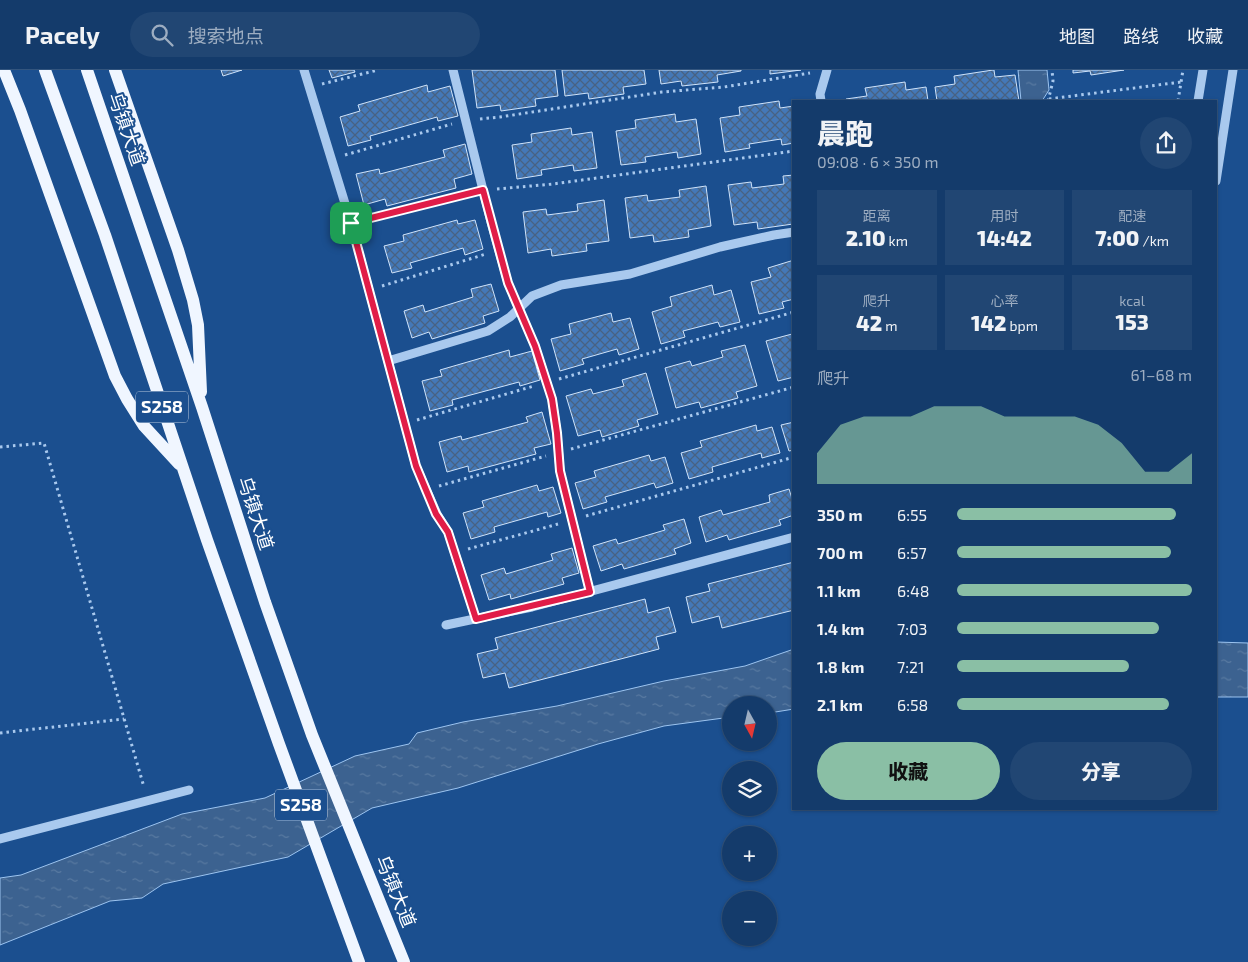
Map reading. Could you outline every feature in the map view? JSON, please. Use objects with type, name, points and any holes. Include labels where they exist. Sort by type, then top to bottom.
[{"type":"main road","points":[[4,70],[115,376],[144,426],[183,468]]},
{"type":"main road","name":"S258","points":[[46,70],[105,235],[278,744],[359,962]]},
{"type":"main road","name":"乌镇大道","points":[[87,70],[202,407],[265,602],[312,735],[404,962]]},
{"type":"main road","points":[[115,70],[178,250],[193,300],[199,341],[202,407]]},
{"type":"street","points":[[304,70],[351,223],[416,466],[436,514],[448,532],[476,619]]},
{"type":"street","points":[[453,70],[508,283],[535,346],[553,408],[560,471],[590,592]]},
{"type":"street","points":[[821,100],[820,94],[827,70]]},
{"type":"street","points":[[1198,100],[1203,70]]},
{"type":"street","points":[[1217,174],[1233,70]]},
{"type":"street","points":[[388,361],[488,331],[510,317],[532,296],[561,285],[630,274],[720,248],[792,232]]},
{"type":"street","points":[[446,625],[590,592],[792,538]]},
{"type":"street","points":[[0,839],[189,790]]},
{"type":"path","points":[[310,88],[378,70]]},
{"type":"path","points":[[332,159],[466,120],[500,118],[652,94],[724,87],[827,70]]},
{"type":"path","points":[[1052,70],[1053,82],[1049,100],[1181,82]]},
{"type":"path","points":[[1178,100],[1183,70]]},
{"type":"path","points":[[351,223],[483,190],[553,184],[792,150]]},
{"type":"path","points":[[369,290],[499,250]]},
{"type":"path","points":[[404,424],[792,313]]},
{"type":"path","points":[[426,489],[792,388]]},
{"type":"path","points":[[0,447],[44,443],[147,800]]},
{"type":"path","points":[[455,553],[792,458]]},
{"type":"path","points":[[0,732],[124,719]]},
{"type":"water","points":[[1018,70],[1047,70],[1049,90],[1043,100],[1021,100]]},
{"type":"water","points":[[1217,642],[1248,643],[1248,697],[1217,697]]},
{"type":"water","points":[[792,650],[792,709],[778,712],[778,696],[722,696],[722,718],[664,726],[598,744],[458,788],[372,808],[288,857],[163,884],[142,898],[110,901],[0,945],[0,878],[21,875],[182,814],[265,798],[355,756],[409,744],[417,733],[463,722],[557,706],[664,681],[745,666]]},
{"type":"building","points":[[221,70],[242,70],[223,76]]},
{"type":"building","points":[[329,70],[354,70],[355,72],[332,78]]},
{"type":"building","points":[[472,70],[555,70],[558,96],[535,99],[536,106],[501,111],[500,105],[477,108]]},
{"type":"building","points":[[562,70],[644,70],[646,84],[623,87],[624,94],[589,99],[588,93],[565,96]]},
{"type":"building","points":[[659,70],[741,71],[717,75],[718,82],[682,86],[681,81],[661,84]]},
{"type":"building","points":[[770,70],[801,70],[770,74]]},
{"type":"building","points":[[994,70],[995,77],[1015,75],[1019,100],[937,100],[935,87],[955,84],[954,76]]},
{"type":"building","points":[[1073,70],[1124,70],[1091,75],[1090,71],[1073,73]]},
{"type":"building","points":[[905,82],[906,90],[926,87],[928,100],[846,100],[867,96],[865,88]]},
{"type":"building","points":[[427,85],[428,92],[450,86],[458,116],[438,121],[437,117],[370,136],[371,140],[348,146],[340,117],[360,111],[358,105]]},
{"type":"building","points":[[779,101],[780,108],[792,106],[792,143],[782,145],[781,139],[749,144],[750,148],[725,152],[720,118],[740,115],[739,107]]},
{"type":"building","points":[[675,114],[676,122],[696,119],[701,154],[678,158],[677,152],[645,157],[646,162],[621,165],[616,131],[636,128],[635,120]]},
{"type":"building","points":[[571,128],[572,135],[592,132],[597,168],[574,171],[573,165],[541,170],[542,175],[517,179],[512,145],[532,142],[531,134]]},
{"type":"building","points":[[465,144],[472,174],[454,179],[456,188],[387,206],[385,199],[364,205],[356,174],[379,169],[380,174],[445,157],[443,150]]},
{"type":"building","points":[[792,175],[792,224],[758,229],[757,222],[734,225],[728,185],[751,182],[752,188],[784,184],[783,176]]},
{"type":"building","points":[[706,186],[711,226],[688,230],[689,237],[654,242],[653,235],[630,238],[625,198],[647,195],[648,201],[680,197],[679,190]]},
{"type":"building","points":[[604,200],[609,241],[586,244],[587,251],[552,256],[551,249],[528,253],[523,212],[546,209],[547,215],[578,211],[577,204]]},
{"type":"building","points":[[457,220],[458,224],[475,220],[483,249],[465,255],[463,248],[410,263],[412,268],[392,273],[384,246],[404,241],[403,235]]},
{"type":"building","points":[[792,261],[792,300],[782,302],[784,308],[759,314],[751,282],[771,277],[768,268]]},
{"type":"building","points":[[491,284],[499,311],[483,316],[485,323],[432,339],[429,332],[412,338],[404,311],[423,305],[425,312],[473,297],[471,289]]},
{"type":"building","points":[[712,285],[714,295],[731,290],[740,322],[720,327],[718,322],[683,331],[685,337],[661,344],[652,312],[672,306],[670,297]]},
{"type":"building","points":[[611,313],[613,322],[630,318],[639,349],[619,355],[617,349],[582,359],[584,364],[560,371],[551,339],[571,334],[569,324]]},
{"type":"building","points":[[792,334],[792,378],[778,381],[766,341]]},
{"type":"building","points":[[745,345],[757,386],[736,392],[738,398],[701,408],[699,402],[676,408],[665,368],[690,361],[692,366],[723,357],[721,351]]},
{"type":"building","points":[[509,350],[510,357],[532,351],[540,380],[520,386],[519,382],[452,400],[453,405],[430,411],[422,381],[442,376],[440,370]]},
{"type":"building","points":[[646,373],[658,414],[637,420],[639,426],[602,437],[600,430],[578,436],[566,396],[591,389],[593,394],[624,386],[622,380]]},
{"type":"building","points":[[542,412],[551,444],[534,448],[536,454],[469,472],[468,466],[447,472],[439,442],[461,436],[462,440],[528,422],[526,417]]},
{"type":"building","points":[[792,422],[792,450],[789,451],[781,425]]},
{"type":"building","points":[[756,425],[757,431],[772,427],[780,453],[762,458],[761,453],[712,467],[713,472],[689,479],[681,453],[702,447],[700,441]]},
{"type":"building","points":[[649,455],[651,461],[665,457],[673,483],[656,488],[654,483],[605,497],[607,502],[583,509],[575,483],[596,477],[594,471]]},
{"type":"building","points":[[537,485],[539,491],[553,487],[561,513],[548,517],[547,512],[494,527],[495,532],[471,539],[463,513],[484,507],[482,501]]},
{"type":"building","points":[[789,489],[792,499],[792,516],[779,520],[781,525],[729,540],[727,535],[706,542],[699,517],[721,510],[723,515],[770,502],[769,495]]},
{"type":"building","points":[[684,519],[691,543],[674,549],[676,554],[624,569],[622,564],[601,571],[593,546],[616,539],[618,544],[665,530],[663,525]]},
{"type":"building","points":[[572,548],[579,573],[562,578],[564,584],[511,599],[510,594],[489,600],[481,575],[504,568],[506,574],[553,560],[551,554]]},
{"type":"building","points":[[792,563],[792,610],[722,628],[719,616],[692,623],[686,597],[710,591],[708,584]]},
{"type":"building","points":[[645,599],[648,613],[669,607],[676,632],[656,637],[659,649],[509,688],[505,673],[483,678],[477,654],[498,649],[495,638]]},
{"type":"route","points":[[483,190],[508,283],[535,346],[552,399],[560,471],[590,592],[476,619],[448,532],[436,514],[416,466],[351,223],[483,190]]}]
